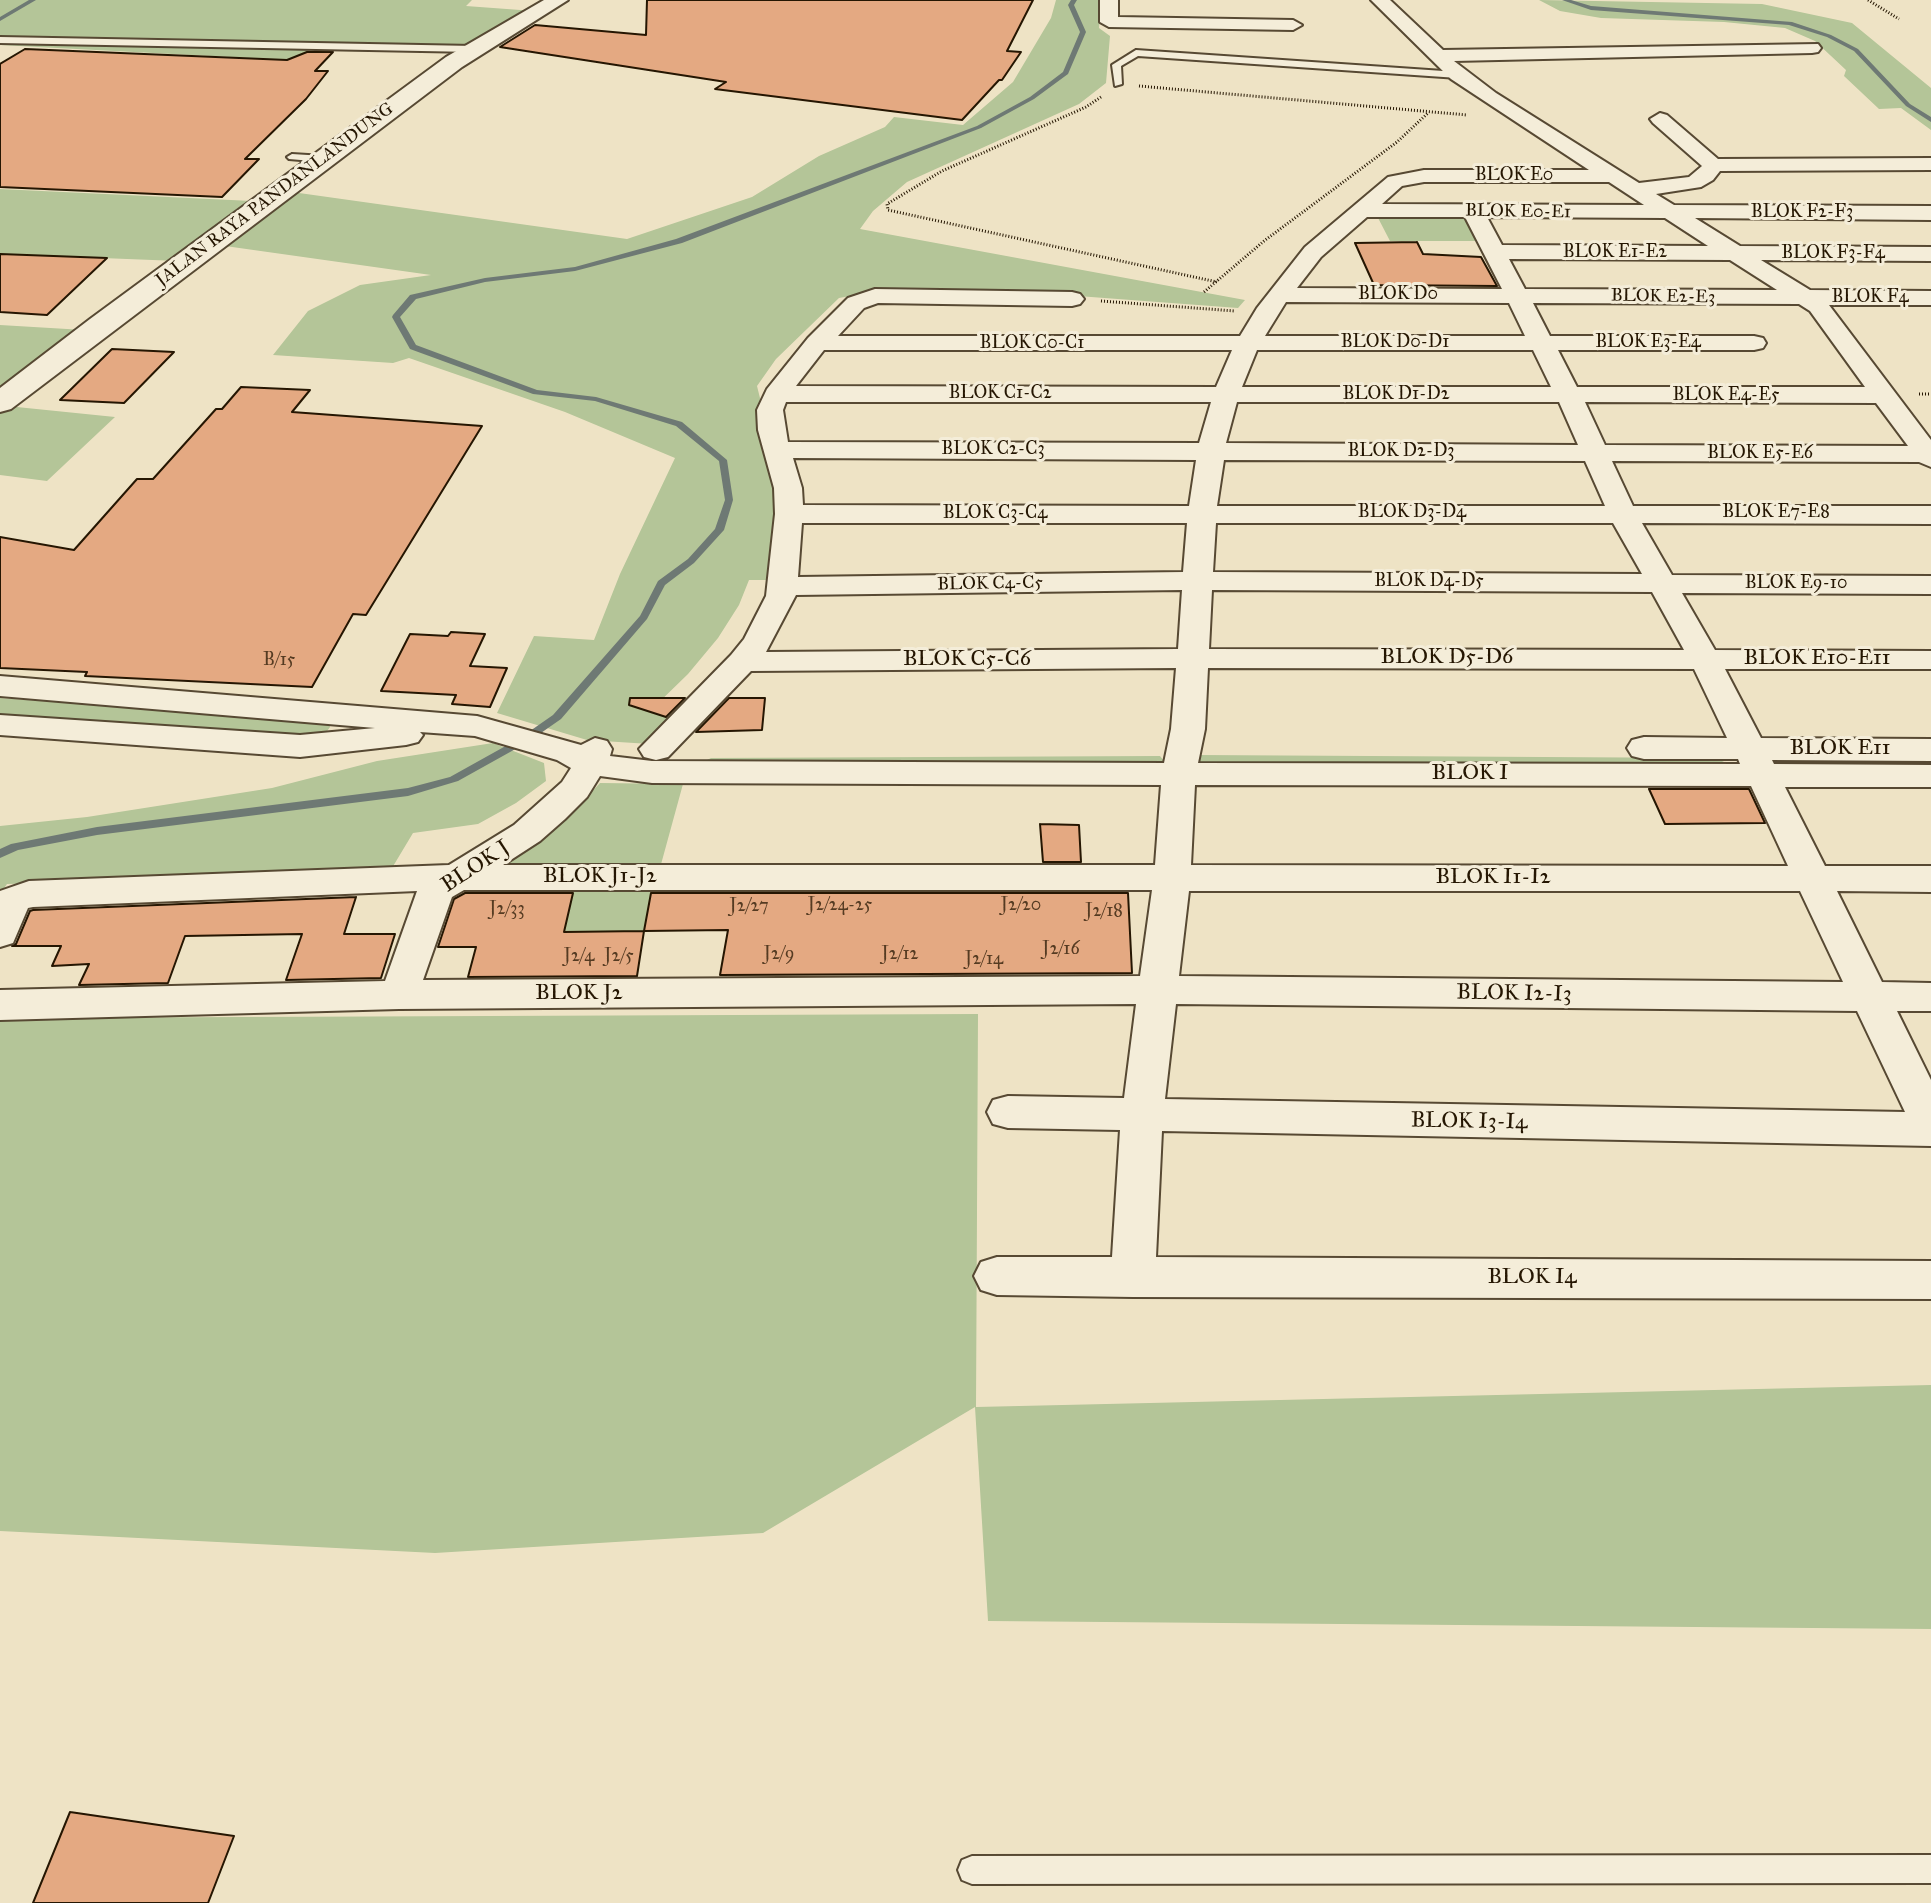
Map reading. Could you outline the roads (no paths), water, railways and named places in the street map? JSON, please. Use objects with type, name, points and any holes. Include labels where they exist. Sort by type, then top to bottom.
[{"type":"street","name":"JALAN RAYA PANDANLANDUNG","points":[[0,403],[100,325],[474,49],[558,0]]},
{"type":"street","points":[[1109,0],[1109,22],[1295,32],[1289,3]]},
{"type":"street","points":[[1358,0],[1396,40]]},
{"type":"street","points":[[1380,0],[1458,75],[1818,306],[1930,456]]},
{"type":"street","points":[[1438,56],[1812,48]]},
{"type":"street","points":[[1594,52],[1616,69]]},
{"type":"street","points":[[1660,119],[1710,170],[1931,174]]},
{"type":"street","points":[[1636,190],[1686,186],[1710,170],[1931,164]]},
{"type":"street","name":"BLOK E0","points":[[1363,210],[1395,181],[1413,176],[1615,176]]},
{"type":"street","points":[[1133,1278],[1142,1116],[1188,729],[1202,513],[1210,452],[1224,394],[1247,343],[1272,304],[1313,252],[1363,210]]},
{"type":"street","name":"BLOK E0-E1","points":[[1363,210],[1672,213]]},
{"type":"street","points":[[1473,211],[1569,396],[1622,513],[1704,658],[1931,1122]]},
{"type":"street","name":"BLOK F2-F3","points":[[1672,213],[1931,213]]},
{"type":"street","name":"BLOK E1-E2","points":[[1495,252],[1736,254]]},
{"type":"street","name":"BLOK F3-F4","points":[[1736,254],[1931,254]]},
{"type":"street","points":[[656,749],[742,662],[768,623],[782,586],[789,514],[788,488],[770,410],[776,394],[817,343],[856,303],[875,296],[984,295],[1072,299]]},
{"type":"street","name":"BLOK D0","points":[[1272,304],[1517,295]]},
{"type":"street","name":"BLOK E2-E3","points":[[1517,295],[1809,299]]},
{"type":"street","name":"BLOK F4","points":[[1809,299],[1931,298]]},
{"type":"street","name":"BLOK C0-C1","points":[[817,343],[1247,343]]},
{"type":"street","name":"BLOK D0-D1","points":[[1247,343],[1542,344]]},
{"type":"street","name":"BLOK E3-E4","points":[[1542,344],[1754,343]]},
{"type":"street","name":"BLOK C1-C2","points":[[776,394],[1224,394]]},
{"type":"street","name":"BLOK D1-D2","points":[[1224,394],[1569,396]]},
{"type":"street","name":"BLOK E4-E5","points":[[1569,396],[1882,395]]},
{"type":"street","name":"BLOK C2-C3","points":[[777,450],[1210,452]]},
{"type":"street","name":"BLOK D2-D3","points":[[1210,452],[1593,453]]},
{"type":"street","name":"BLOK E5-E6","points":[[1593,453],[1930,456]]},
{"type":"street","name":"BLOK C3-C4","points":[[789,514],[1202,513]]},
{"type":"street","name":"BLOK D3-D4","points":[[1202,513],[1622,513]]},
{"type":"street","name":"BLOK E7-E8","points":[[1622,513],[1931,515]]},
{"type":"street","name":"BLOK D4-D5","points":[[1197,581],[1662,583]]},
{"type":"street","name":"BLOK C4-C5","points":[[782,586],[1197,581]]},
{"type":"street","name":"BLOK E9-10","points":[[1662,583],[1931,585]]},
{"type":"street","name":"BLOK D5-D6","points":[[1191,658],[1704,658]]},
{"type":"street","name":"BLOK C5-C6","points":[[742,662],[1191,658]]},
{"type":"street","name":"BLOK E10-E11","points":[[1704,658],[1931,660]]},
{"type":"street","points":[[0,686],[477,726],[578,753],[681,773],[1182,761]]},
{"type":"street","points":[[0,725],[300,746],[477,726]]},
{"type":"street","points":[[578,753],[656,749],[1182,761]]},
{"type":"street","name":"BLOK E11","points":[[1755,762],[1931,750]]},
{"type":"street","name":"BLOK J","points":[[399,995],[436,890],[544,818],[575,789],[578,753]]},
{"type":"street","name":"BLOK I","points":[[1182,761],[1755,762]]},
{"type":"street","points":[[1755,762],[1931,776]]},
{"type":"street","name":"BLOK J1-J2","points":[[0,934],[13,900],[29,894],[459,877],[1172,878]]},
{"type":"street","name":"BLOK I1-I2","points":[[1172,878],[1931,879]]},
{"type":"street","name":"BLOK J2","points":[[0,1005],[399,995],[1159,990]]},
{"type":"street","name":"BLOK I2-I3","points":[[1159,990],[1931,997]]},
{"type":"street","name":"BLOK I3-I4","points":[[1008,1112],[1931,1129]]},
{"type":"street","name":"BLOK I4","points":[[997,1276],[1931,1280]]},
{"type":"lane","points":[[0,40],[474,49]]},
{"type":"lane","points":[[1118,84],[1116,65],[1136,53],[1458,75]]},
{"type":"lane","points":[[292,157],[324,159]]},
{"type":"lane","points":[[332,744],[348,713]]},
{"type":"lane","points":[[972,1870],[1931,1869]]},
{"type":"waterway","points":[[0,19],[33,0]]},
{"type":"waterway","points":[[0,854],[15,847],[97,831],[408,792],[454,779],[524,740],[557,717],[644,617],[661,583],[691,561],[719,530],[729,500],[723,460],[679,424],[596,399],[536,392],[413,347],[396,317],[413,297],[485,280],[575,269],[679,241],[979,127],[1032,98],[1066,73],[1083,32],[1071,5],[1074,0]]},
{"type":"waterway","points":[[1565,0],[1591,8],[1790,23],[1829,36],[1856,50],[1908,105],[1931,120]]}]
